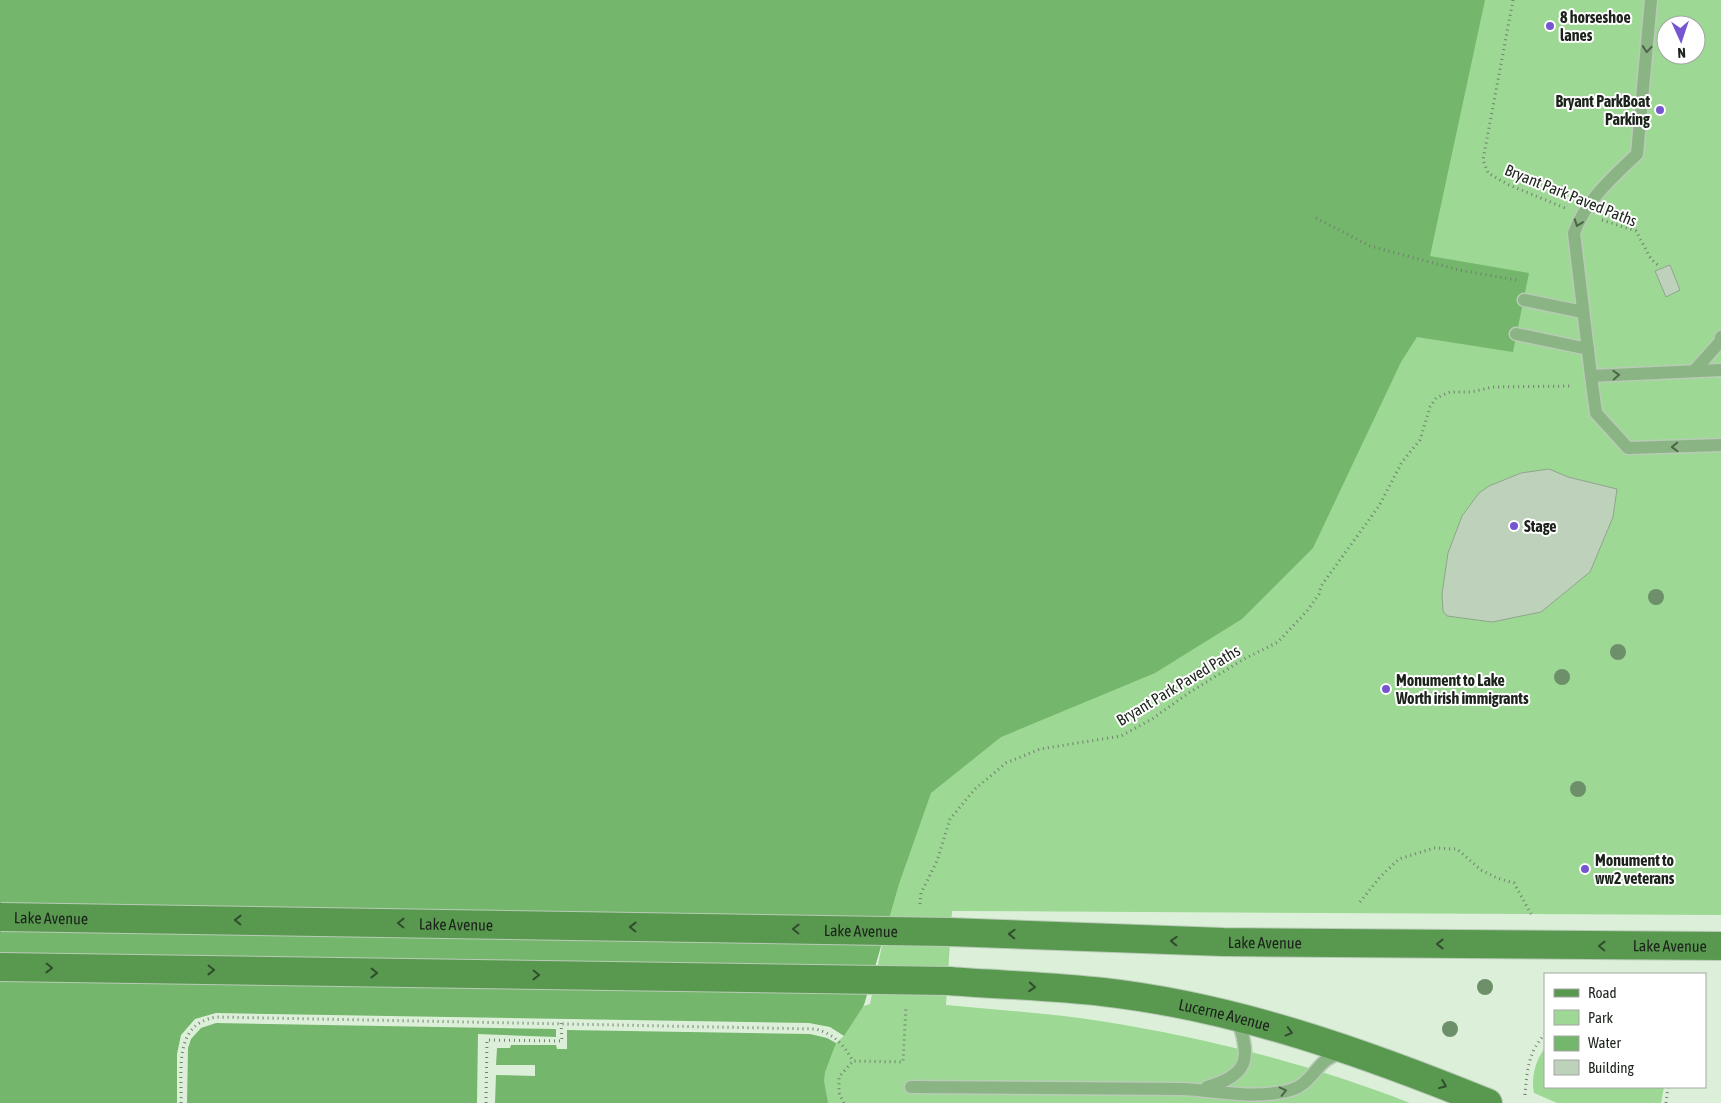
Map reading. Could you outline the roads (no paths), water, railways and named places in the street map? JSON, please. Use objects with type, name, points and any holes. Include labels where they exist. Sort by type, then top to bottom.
[{"type":"main road","name":"Lake Avenue","points":[[0,917],[950,932],[1223,942],[1721,946]]},
{"type":"main road","name":"Lucerne Avenue","points":[[0,967],[949,981],[1104,992],[1208,1010],[1237,1018],[1350,1051],[1410,1072],[1488,1103]]},
{"type":"lane","points":[[1652,0],[1637,154],[1604,186],[1581,215],[1574,233],[1596,413],[1628,448],[1721,445]]},
{"type":"lane","points":[[1524,300],[1583,312]]},
{"type":"lane","points":[[1516,334],[1588,349]]},
{"type":"lane","points":[[1694,371],[1720,342],[1721,337]]},
{"type":"lane","points":[[1592,381],[1721,370]]},
{"type":"lane","points":[[1199,1090],[1225,1082],[1235,1076],[1242,1067],[1246,1057],[1246,1043],[1237,1018]]},
{"type":"lane","points":[[911,1087],[1199,1090],[1252,1094],[1275,1093],[1293,1089],[1304,1083],[1320,1063],[1332,1055],[1350,1051]]},
{"type":"water","points":[[0,0],[1485,0],[1430,256],[1529,273],[1513,352],[1417,337],[1401,362],[1313,548],[1242,619],[1155,673],[1001,737],[931,793],[899,884],[864,1005],[844,1036],[836,1043],[825,1072],[824,1081],[828,1103],[0,1103]]},
{"type":"place","name":"8 horseshoe lanes","points":[[1550,26]]},
{"type":"place","name":"Bryant ParkBoat Parking","points":[[1660,110]]},
{"type":"place","name":"Stage","points":[[1514,526]]},
{"type":"place","name":"Monument to Lake Worth irish immigrants","points":[[1386,689]]},
{"type":"place","name":"Monument to ww2 veterans","points":[[1585,869]]}]
